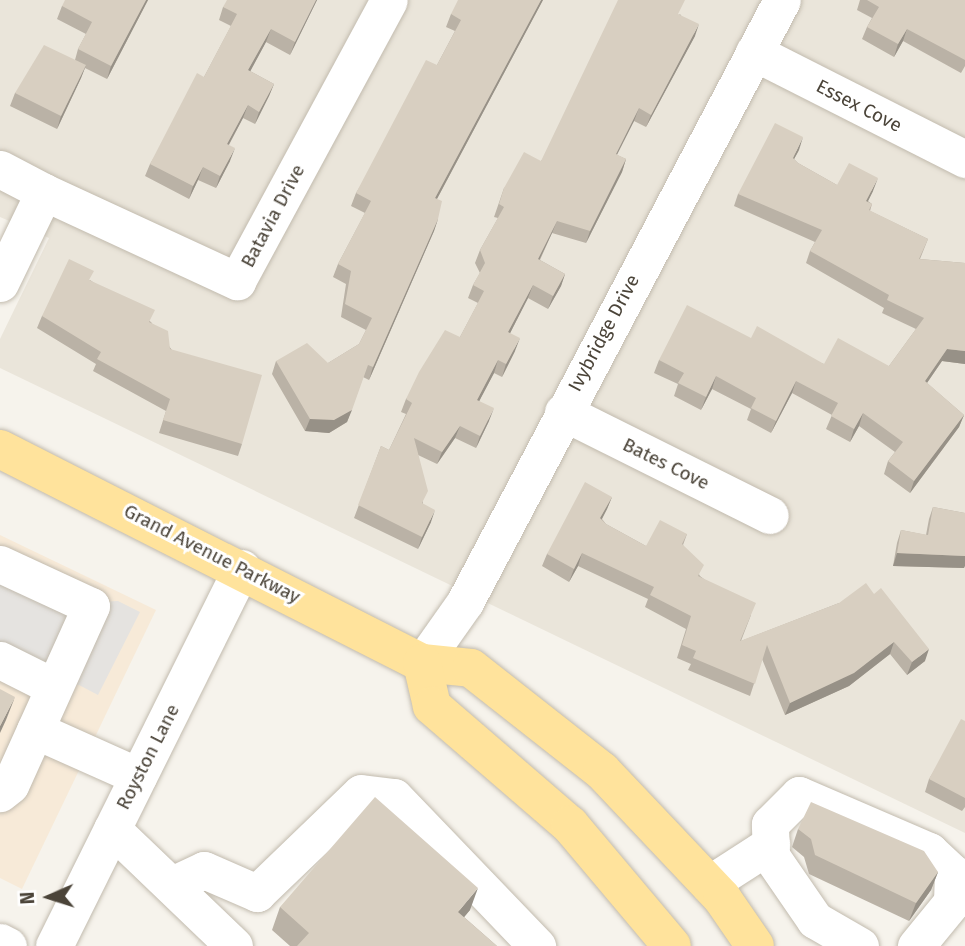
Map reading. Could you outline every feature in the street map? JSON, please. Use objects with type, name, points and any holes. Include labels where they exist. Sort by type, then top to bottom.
[{"type":"main road","name":"Grand Avenue Parkway","points":[[0,449],[242,568],[422,663],[471,668],[602,771],[709,884],[755,946]]},
{"type":"main road","points":[[422,663],[432,706],[570,825],[672,946]]},
{"type":"street","name":"Batavia Drive","points":[[44,192],[237,281],[389,0]]},
{"type":"street","name":"Ivybridge Drive","points":[[422,663],[465,602],[782,0]]},
{"type":"street","name":"Essex Cove","points":[[754,52],[965,159]]},
{"type":"street","points":[[0,169],[44,192],[0,283]]},
{"type":"street","name":"Bates Cove","points":[[563,412],[770,515]]},
{"type":"street","points":[[0,564],[91,606],[35,730],[0,793]]},
{"type":"street","name":"Royston Lane","points":[[54,946],[242,568]]},
{"type":"street","points":[[0,660],[54,687]]},
{"type":"street","points":[[35,730],[138,776]]},
{"type":"street","points":[[174,884],[204,870],[257,893],[361,793],[394,797],[537,946]]},
{"type":"street","points":[[860,946],[815,920],[771,856],[770,824],[799,795],[929,851],[953,873],[959,908],[916,946]]},
{"type":"street","points":[[112,829],[174,884],[234,946]]},
{"type":"street","points":[[709,884],[771,844]]},
{"type":"street","points":[[0,942],[8,946]]},
{"type":"shaded area","points":[[0,0],[965,0],[965,833],[0,368],[0,339],[49,238],[0,217]]},
{"type":"shaded area","points":[[0,535],[156,610],[22,889],[0,878]]},
{"type":"shaded area","points":[[0,577],[53,604],[118,601],[140,612],[98,695],[79,685],[0,678]]},
{"type":"building","points":[[65,0],[146,0],[111,66],[78,49],[92,22],[62,6]]},
{"type":"building","points":[[227,0],[316,0],[295,42],[271,29],[248,70],[274,84],[259,112],[248,105],[227,144],[235,148],[220,176],[203,167],[193,186],[150,164],[197,73],[204,77],[237,14],[223,7]]},
{"type":"building","points":[[458,0],[541,0],[435,198],[442,201],[438,219],[373,367],[368,365],[352,410],[334,420],[310,419],[276,361],[307,343],[328,363],[359,344],[372,318],[345,304],[351,271],[338,264],[371,201],[356,193],[426,60],[437,65],[461,20],[451,14]]},
{"type":"building","points":[[618,0],[685,0],[678,14],[699,24],[651,115],[639,108],[616,154],[626,159],[590,231],[557,221],[538,259],[565,274],[553,296],[533,285],[508,332],[520,338],[506,364],[498,360],[477,400],[494,408],[480,436],[460,426],[442,452],[414,438],[428,491],[422,503],[435,510],[422,537],[358,505],[381,446],[389,450],[412,403],[406,399],[419,372],[445,330],[460,337],[484,291],[473,285],[485,263],[480,250],[504,207],[499,204],[504,188],[524,152],[541,161]]},
{"type":"building","points":[[867,0],[965,0],[965,60],[907,29],[898,44],[867,27],[879,7]]},
{"type":"building","points":[[44,45],[86,65],[61,116],[15,93]]},
{"type":"building","points":[[775,123],[803,137],[793,158],[798,163],[837,185],[849,163],[878,178],[866,201],[872,204],[869,210],[928,239],[919,259],[965,263],[965,351],[947,349],[925,381],[964,415],[914,481],[888,461],[903,442],[863,413],[854,429],[831,416],[838,403],[796,381],[776,421],[751,408],[756,398],[716,376],[706,397],[678,383],[684,373],[659,360],[687,305],[751,338],[757,326],[824,364],[838,338],[889,366],[924,318],[887,300],[889,295],[810,251],[822,230],[738,194]]},
{"type":"building","points":[[69,259],[94,271],[89,280],[155,310],[149,322],[168,331],[170,349],[262,375],[242,444],[163,420],[170,399],[97,359],[101,352],[42,316]]},
{"type":"building","points":[[585,482],[612,497],[600,518],[606,524],[646,546],[660,520],[687,534],[682,544],[704,565],[698,576],[756,603],[740,641],[839,603],[866,583],[874,594],[881,588],[929,649],[912,662],[894,642],[854,673],[790,703],[767,645],[755,684],[693,658],[696,651],[682,645],[691,616],[650,595],[654,587],[582,553],[574,569],[547,554]]},
{"type":"building","points":[[933,507],[965,513],[965,556],[897,553],[901,530],[928,535]]},
{"type":"building","points":[[0,689],[15,697],[0,726]]},
{"type":"building","points":[[961,719],[965,721],[965,798],[929,779]]},
{"type":"building","points":[[375,797],[478,888],[458,912],[497,946],[297,946],[309,933],[280,907]]},
{"type":"building","points":[[811,802],[924,851],[938,872],[916,903],[815,855],[811,839],[798,829]]}]
